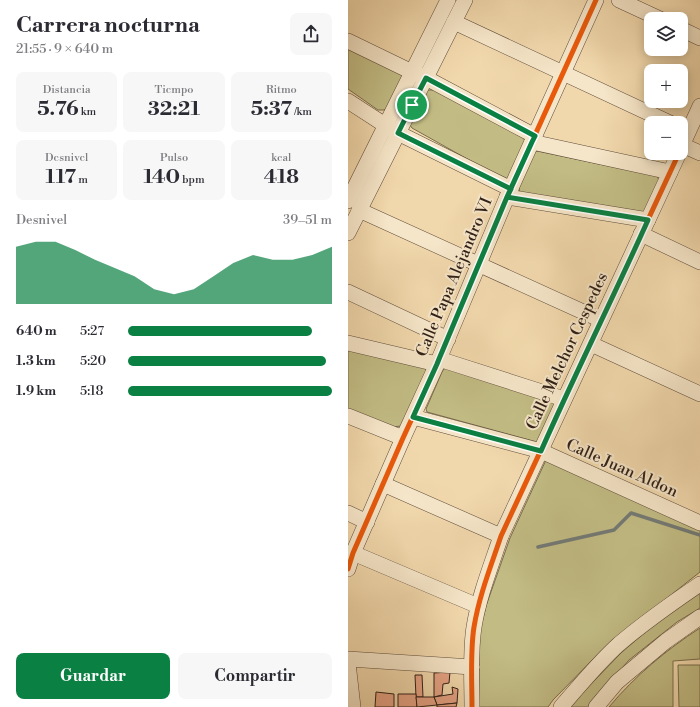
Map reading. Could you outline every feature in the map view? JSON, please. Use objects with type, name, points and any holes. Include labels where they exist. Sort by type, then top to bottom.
[{"type":"street","points":[[348,233],[354,205],[391,129],[412,72],[448,0]]},
{"type":"street","points":[[391,129],[426,78],[465,0]]},
{"type":"street","name":"Calle Papa Alejandro VI","points":[[348,569],[353,553],[448,339],[509,193],[596,0]]},
{"type":"street","points":[[619,0],[645,12]]},
{"type":"street","points":[[454,22],[655,116]]},
{"type":"street","points":[[348,41],[426,78],[533,139],[670,172]]},
{"type":"street","points":[[348,101],[391,129],[509,193],[648,220]]},
{"type":"street","name":"Calle Melchor Cespedes","points":[[688,129],[700,106]]},
{"type":"street","points":[[688,145],[700,153]]},
{"type":"street","name":"Calle Melchor Cespedes","points":[[472,707],[474,629],[478,606],[501,536],[642,234],[675,160]]},
{"type":"street","points":[[354,205],[601,320]]},
{"type":"street","points":[[642,234],[700,262]]},
{"type":"street","points":[[348,292],[448,339]]},
{"type":"street","points":[[348,343],[438,361],[564,399]]},
{"type":"street","points":[[591,344],[700,394]]},
{"type":"street","points":[[348,416],[403,438]]},
{"type":"street","name":"Calle Juan Aldon","points":[[413,417],[541,451],[700,523]]},
{"type":"street","points":[[383,484],[501,536]]},
{"type":"street","points":[[348,513],[367,522]]},
{"type":"street","points":[[353,553],[478,606]]},
{"type":"street","points":[[561,707],[586,678],[619,645],[657,614],[700,584]]},
{"type":"street","points":[[596,707],[617,682],[666,641],[700,617]]},
{"type":"street","points":[[348,659],[472,667]]},
{"type":"street","points":[[348,663],[353,707]]},
{"type":"shaded area","points":[[348,46],[402,74],[402,77],[387,108],[384,110],[378,110],[348,89]]},
{"type":"shaded area","points":[[427,90],[434,90],[522,136],[525,141],[510,179],[503,179],[412,128],[410,125]]},
{"type":"shaded area","points":[[537,151],[657,176],[659,180],[646,210],[643,212],[520,192],[519,188],[534,153]]},
{"type":"shaded area","points":[[348,349],[425,368],[427,371],[401,426],[392,427],[348,410]]},
{"type":"shaded area","points":[[448,367],[558,401],[537,442],[427,412],[426,409],[442,372]]},
{"type":"shaded area","points":[[546,460],[700,529],[700,572],[606,646],[548,707],[479,707],[479,634],[486,606],[510,538]]},
{"type":"shaded area","points":[[700,593],[700,608],[677,622],[629,660],[588,707],[569,707],[621,653],[665,615]]},
{"type":"shaded area","points":[[700,628],[700,659],[673,661],[673,707],[609,707],[629,685],[652,664],[675,645]]},
{"type":"shaded area","points":[[678,665],[700,665],[700,707],[679,707]]},
{"type":"building","points":[[450,672],[449,683],[443,684],[442,695],[434,697],[434,673]]},
{"type":"building","points":[[415,675],[422,675],[423,697],[416,697]]},
{"type":"building","points":[[452,687],[458,689],[457,703],[437,705],[434,697],[453,694]]},
{"type":"building","points":[[376,692],[394,694],[394,707],[375,707]]},
{"type":"building","points":[[398,694],[416,694],[417,707],[398,707]]},
{"type":"building","points":[[416,697],[434,697],[437,705],[417,707]]},
{"type":"building","points":[[457,703],[456,707],[437,707],[437,705]]},
{"type":"waterway","points":[[538,547],[614,530],[631,513],[700,535]]},
{"type":"cycle path","points":[[348,569],[353,553],[437,364],[507,197],[596,0]]},
{"type":"cycle path","points":[[472,707],[472,657],[476,615],[482,592],[501,536],[676,160]]},
{"type":"route","points":[[412,105],[398,133],[511,189],[507,197],[437,364],[413,417],[541,451],[648,220],[507,197],[511,189],[535,136],[426,78],[412,105]]}]
